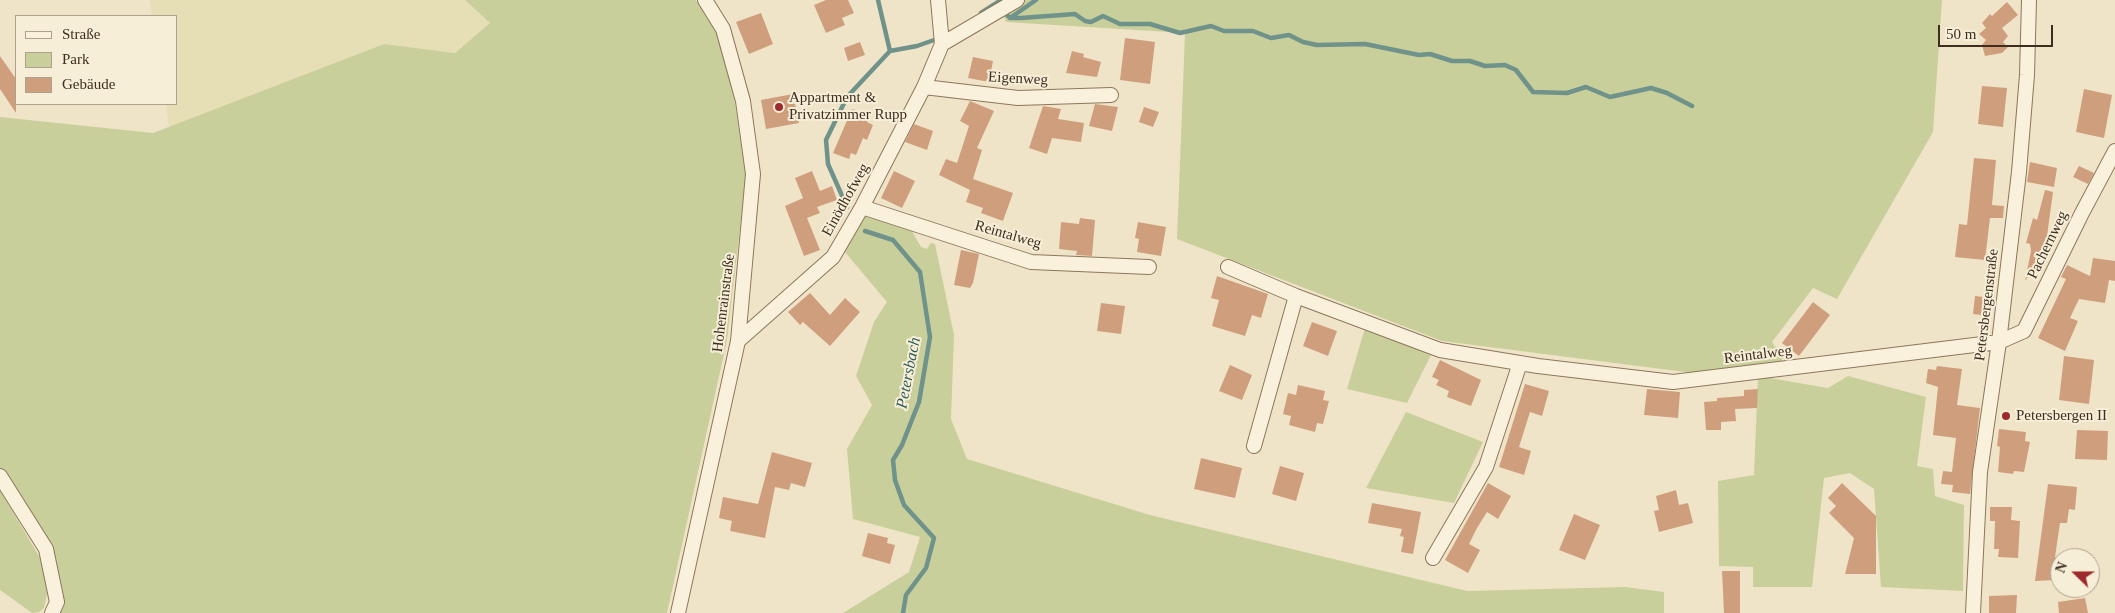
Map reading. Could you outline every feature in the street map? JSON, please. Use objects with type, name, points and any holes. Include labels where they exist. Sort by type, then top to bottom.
[{"type":"street","name":"Hohenrainstraße","points":[[678,613],[738,341],[753,174],[743,101],[723,29],[705,0]]},
{"type":"street","name":"Einödhofweg","points":[[738,341],[834,257],[924,86],[942,44],[938,0]]},
{"type":"street","points":[[942,44],[1017,0]]},
{"type":"street","name":"Petersbergenstraße","points":[[1973,613],[1980,472],[1999,342],[2019,163],[2027,76],[2029,0]]},
{"type":"street","name":"Eigenweg","points":[[924,86],[1018,98],[1111,95]]},
{"type":"street","name":"Pachernweg","points":[[1999,342],[2024,332],[2082,212],[2115,151]]},
{"type":"street","name":"Reintalweg","points":[[862,207],[1031,262],[1149,267]]},
{"type":"street","name":"Reintalweg","points":[[1228,267],[1296,296],[1440,350],[1520,363],[1673,382],[1999,342]]},
{"type":"street","points":[[1254,446],[1296,296]]},
{"type":"street","points":[[1433,558],[1486,468],[1520,363]]},
{"type":"street","points":[[0,476],[46,549],[57,602],[52,613]]},
{"type":"shaded area","points":[[150,0],[465,0],[490,23],[455,53],[384,44],[169,127],[166,105],[178,105],[178,15],[152,15]]},
{"type":"green space","points":[[465,0],[696,0],[717,31],[735,103],[746,176],[727,340],[667,613],[52,613],[46,549],[0,476],[0,117],[153,133],[384,44],[455,53],[490,23]]},
{"type":"green space","points":[[1017,0],[1942,0],[1933,132],[1837,299],[1813,288],[1772,342],[1783,358],[1770,378],[1828,388],[1848,376],[1926,397],[1917,466],[1933,469],[1935,496],[1964,505],[1963,591],[1881,587],[1874,489],[1850,473],[1824,478],[1812,587],[1753,587],[1753,567],[1719,566],[1718,481],[1754,475],[1758,376],[1693,373],[1442,341],[1177,239],[1185,33],[1006,22],[1001,9]]},
{"type":"green space","points":[[866,213],[908,224],[921,247],[927,249],[931,243],[935,244],[954,335],[951,419],[967,459],[1150,515],[1467,591],[1625,587],[1664,592],[1664,613],[843,613],[909,572],[920,537],[853,519],[847,449],[872,405],[856,376],[874,322],[887,302],[844,251]]},
{"type":"green space","points":[[1365,328],[1431,355],[1407,403],[1347,389]]},
{"type":"green space","points":[[1406,412],[1483,442],[1454,503],[1366,488]]},
{"type":"green space","points":[[0,490],[43,563],[47,580],[47,594],[44,608],[39,612],[32,613],[0,590]]},
{"type":"building","points":[[826,0],[848,0],[854,13],[842,18],[845,25],[826,33],[814,5]]},
{"type":"building","points":[[2007,2],[2018,15],[2002,28],[2008,36],[2003,42],[2008,47],[2002,53],[1985,56],[1982,45],[1986,40],[1979,34],[1986,28],[1982,23],[1990,14],[1992,16]]},
{"type":"building","points":[[761,13],[773,44],[749,54],[736,22]]},
{"type":"building","points":[[1125,38],[1155,42],[1150,84],[1120,80]]},
{"type":"building","points":[[860,42],[865,55],[848,61],[844,48]]},
{"type":"building","points":[[1072,51],[1084,54],[1083,57],[1101,62],[1097,77],[1066,73]]},
{"type":"building","points":[[0,56],[15,78],[16,113],[0,89]]},
{"type":"building","points":[[973,57],[993,61],[989,82],[968,78]]},
{"type":"building","points":[[1982,86],[2007,88],[2003,127],[1978,124]]},
{"type":"building","points":[[2084,89],[2112,95],[2104,138],[2076,132]]},
{"type":"building","name":"Appartment & Privatzimmer Rupp","points":[[793,94],[799,123],[766,129],[761,100]]},
{"type":"building","points":[[970,101],[994,111],[977,148],[982,150],[973,179],[1013,193],[1003,221],[981,213],[983,208],[966,202],[970,190],[939,175],[946,159],[957,163],[969,126],[960,121]]},
{"type":"building","points":[[1095,104],[1118,107],[1112,131],[1089,126]]},
{"type":"building","points":[[1043,106],[1061,109],[1058,119],[1084,123],[1081,142],[1052,138],[1047,154],[1029,148]]},
{"type":"building","points":[[1144,107],[1159,112],[1153,127],[1139,122]]},
{"type":"building","points":[[852,109],[869,116],[867,122],[873,125],[867,140],[863,138],[856,155],[851,153],[849,159],[833,153]]},
{"type":"building","points":[[914,124],[933,131],[927,150],[905,142]]},
{"type":"building","points":[[1974,158],[1996,160],[1992,205],[2004,206],[2003,218],[1990,218],[1985,260],[1955,257],[1959,224],[1967,225]]},
{"type":"building","points":[[2030,162],[2057,168],[2054,187],[2027,182]]},
{"type":"building","points":[[2079,166],[2094,173],[2088,184],[2073,177]]},
{"type":"building","points":[[812,171],[820,191],[832,186],[837,200],[817,207],[820,213],[807,218],[820,250],[804,256],[785,206],[803,198],[795,178]]},
{"type":"building","points":[[894,171],[915,181],[902,208],[881,198]]},
{"type":"building","points":[[2045,190],[2053,192],[2047,236],[2051,238],[2047,255],[2043,254],[2025,281],[2031,251],[2030,244],[2026,243],[2033,218],[2037,220]]},
{"type":"building","points":[[1080,218],[1095,220],[1092,256],[1076,255],[1077,251],[1059,249],[1061,222],[1079,224]]},
{"type":"building","points":[[1138,222],[1166,227],[1161,256],[1137,252],[1139,239],[1135,238]]},
{"type":"building","points":[[961,250],[979,254],[973,283],[970,288],[954,285]]},
{"type":"building","points":[[2093,258],[2115,261],[2115,281],[2109,280],[2105,303],[2079,299],[2070,318],[2078,321],[2065,351],[2038,338],[2066,279],[2061,277],[2067,265],[2090,276]]},
{"type":"building","points":[[1217,276],[1268,294],[1261,318],[1252,315],[1245,336],[1212,326],[1219,300],[1211,298]]},
{"type":"building","points":[[810,293],[830,315],[845,298],[860,312],[830,346],[803,322],[800,325],[788,312]]},
{"type":"building","points":[[1975,296],[1992,298],[1990,316],[1973,314]]},
{"type":"building","points":[[1813,302],[1830,315],[1799,356],[1782,343]]},
{"type":"building","points":[[1101,303],[1125,306],[1121,334],[1097,331]]},
{"type":"building","points":[[1312,322],[1337,331],[1328,356],[1303,346]]},
{"type":"building","points":[[2064,356],[2094,360],[2089,404],[2059,400]]},
{"type":"building","points":[[1440,360],[1481,380],[1471,406],[1447,397],[1449,391],[1436,385],[1439,380],[1432,377]]},
{"type":"building","points":[[1230,365],[1252,375],[1242,400],[1219,391]]},
{"type":"building","points":[[1937,366],[1962,369],[1957,405],[1980,408],[1970,494],[1952,492],[1953,485],[1941,484],[1943,471],[1952,472],[1956,438],[1933,435],[1938,387],[1926,383],[1928,369],[1936,370]]},
{"type":"building","points":[[1525,384],[1549,391],[1542,416],[1530,412],[1519,447],[1531,451],[1524,475],[1499,467]]},
{"type":"building","points":[[1298,385],[1325,391],[1323,400],[1329,401],[1323,424],[1317,423],[1315,432],[1289,425],[1291,416],[1283,414],[1288,393],[1296,395]]},
{"type":"building","points":[[1647,389],[1680,392],[1678,418],[1644,415]]},
{"type":"building","points":[[1758,389],[1757,408],[1735,409],[1736,421],[1721,422],[1721,430],[1706,430],[1704,402],[1717,401],[1717,398],[1744,396],[1744,390]]},
{"type":"building","points":[[1999,429],[2026,432],[2025,441],[2030,442],[2024,472],[2014,471],[2013,474],[1998,472],[2000,447],[1997,446]]},
{"type":"building","points":[[2077,430],[2108,431],[2107,460],[2075,459]]},
{"type":"building","points":[[772,452],[812,463],[805,487],[791,483],[789,490],[775,487],[765,538],[730,531],[732,521],[719,518],[723,497],[758,504]]},
{"type":"building","points":[[1201,458],[1242,468],[1235,498],[1194,489]]},
{"type":"building","points":[[1280,466],[1304,473],[1296,501],[1272,494]]},
{"type":"building","points":[[1488,483],[1511,496],[1498,519],[1487,512],[1477,528],[1469,544],[1480,550],[1468,573],[1445,560]]},
{"type":"building","points":[[1842,483],[1876,516],[1876,574],[1845,574],[1854,538],[1829,513],[1836,506],[1828,498]]},
{"type":"building","points":[[2048,484],[2077,487],[2075,510],[2069,509],[2067,523],[2060,523],[2056,548],[2050,548],[2050,580],[2035,581]]},
{"type":"building","points":[[1676,490],[1679,505],[1688,503],[1693,523],[1659,532],[1654,511],[1659,510],[1656,496]]},
{"type":"building","points":[[1372,503],[1421,512],[1413,554],[1401,552],[1404,537],[1400,536],[1402,529],[1368,523]]},
{"type":"building","points":[[1990,507],[2012,507],[2011,520],[2020,521],[2018,558],[1998,557],[1999,549],[1994,549],[1995,521],[1990,521]]},
{"type":"building","points":[[1574,514],[1600,525],[1585,560],[1559,550]]},
{"type":"building","points":[[868,533],[888,538],[887,543],[895,545],[890,564],[862,556]]},
{"type":"building","points":[[1722,571],[1740,571],[1740,613],[1724,613]]},
{"type":"building","points":[[2017,595],[2016,613],[1989,613],[1989,596]]},
{"type":"building","points":[[2085,598],[2088,613],[2059,613],[2058,602]]},
{"type":"waterway","name":"Petersbach","points":[[847,207],[828,164],[826,140],[847,97],[890,51],[878,0]]},
{"type":"waterway","points":[[981,13],[1001,0]]},
{"type":"waterway","points":[[1010,18],[1036,0]]},
{"type":"waterway","points":[[1006,14],[1010,18],[1075,14],[1085,21],[1091,22],[1103,16],[1120,24],[1150,24],[1180,33],[1211,26],[1224,31],[1253,31],[1271,38],[1289,35],[1303,42],[1317,45],[1365,44],[1419,55],[1430,54],[1452,61],[1470,61],[1485,66],[1505,65],[1516,70],[1533,92],[1567,93],[1586,87],[1610,97],[1651,88],[1667,93],[1692,106]]},
{"type":"waterway","points":[[890,51],[917,46],[934,40]]},
{"type":"waterway","name":"Petersbach","points":[[865,231],[893,240],[920,272],[930,337],[919,402],[902,445],[893,460],[895,480],[904,505],[934,538],[926,568],[906,595],[903,613]]},
{"type":"place","name":"Appartment & Privatzimmer Rupp","points":[[779,107]]},
{"type":"place","name":"Petersbergen II","points":[[2006,416]]}]
